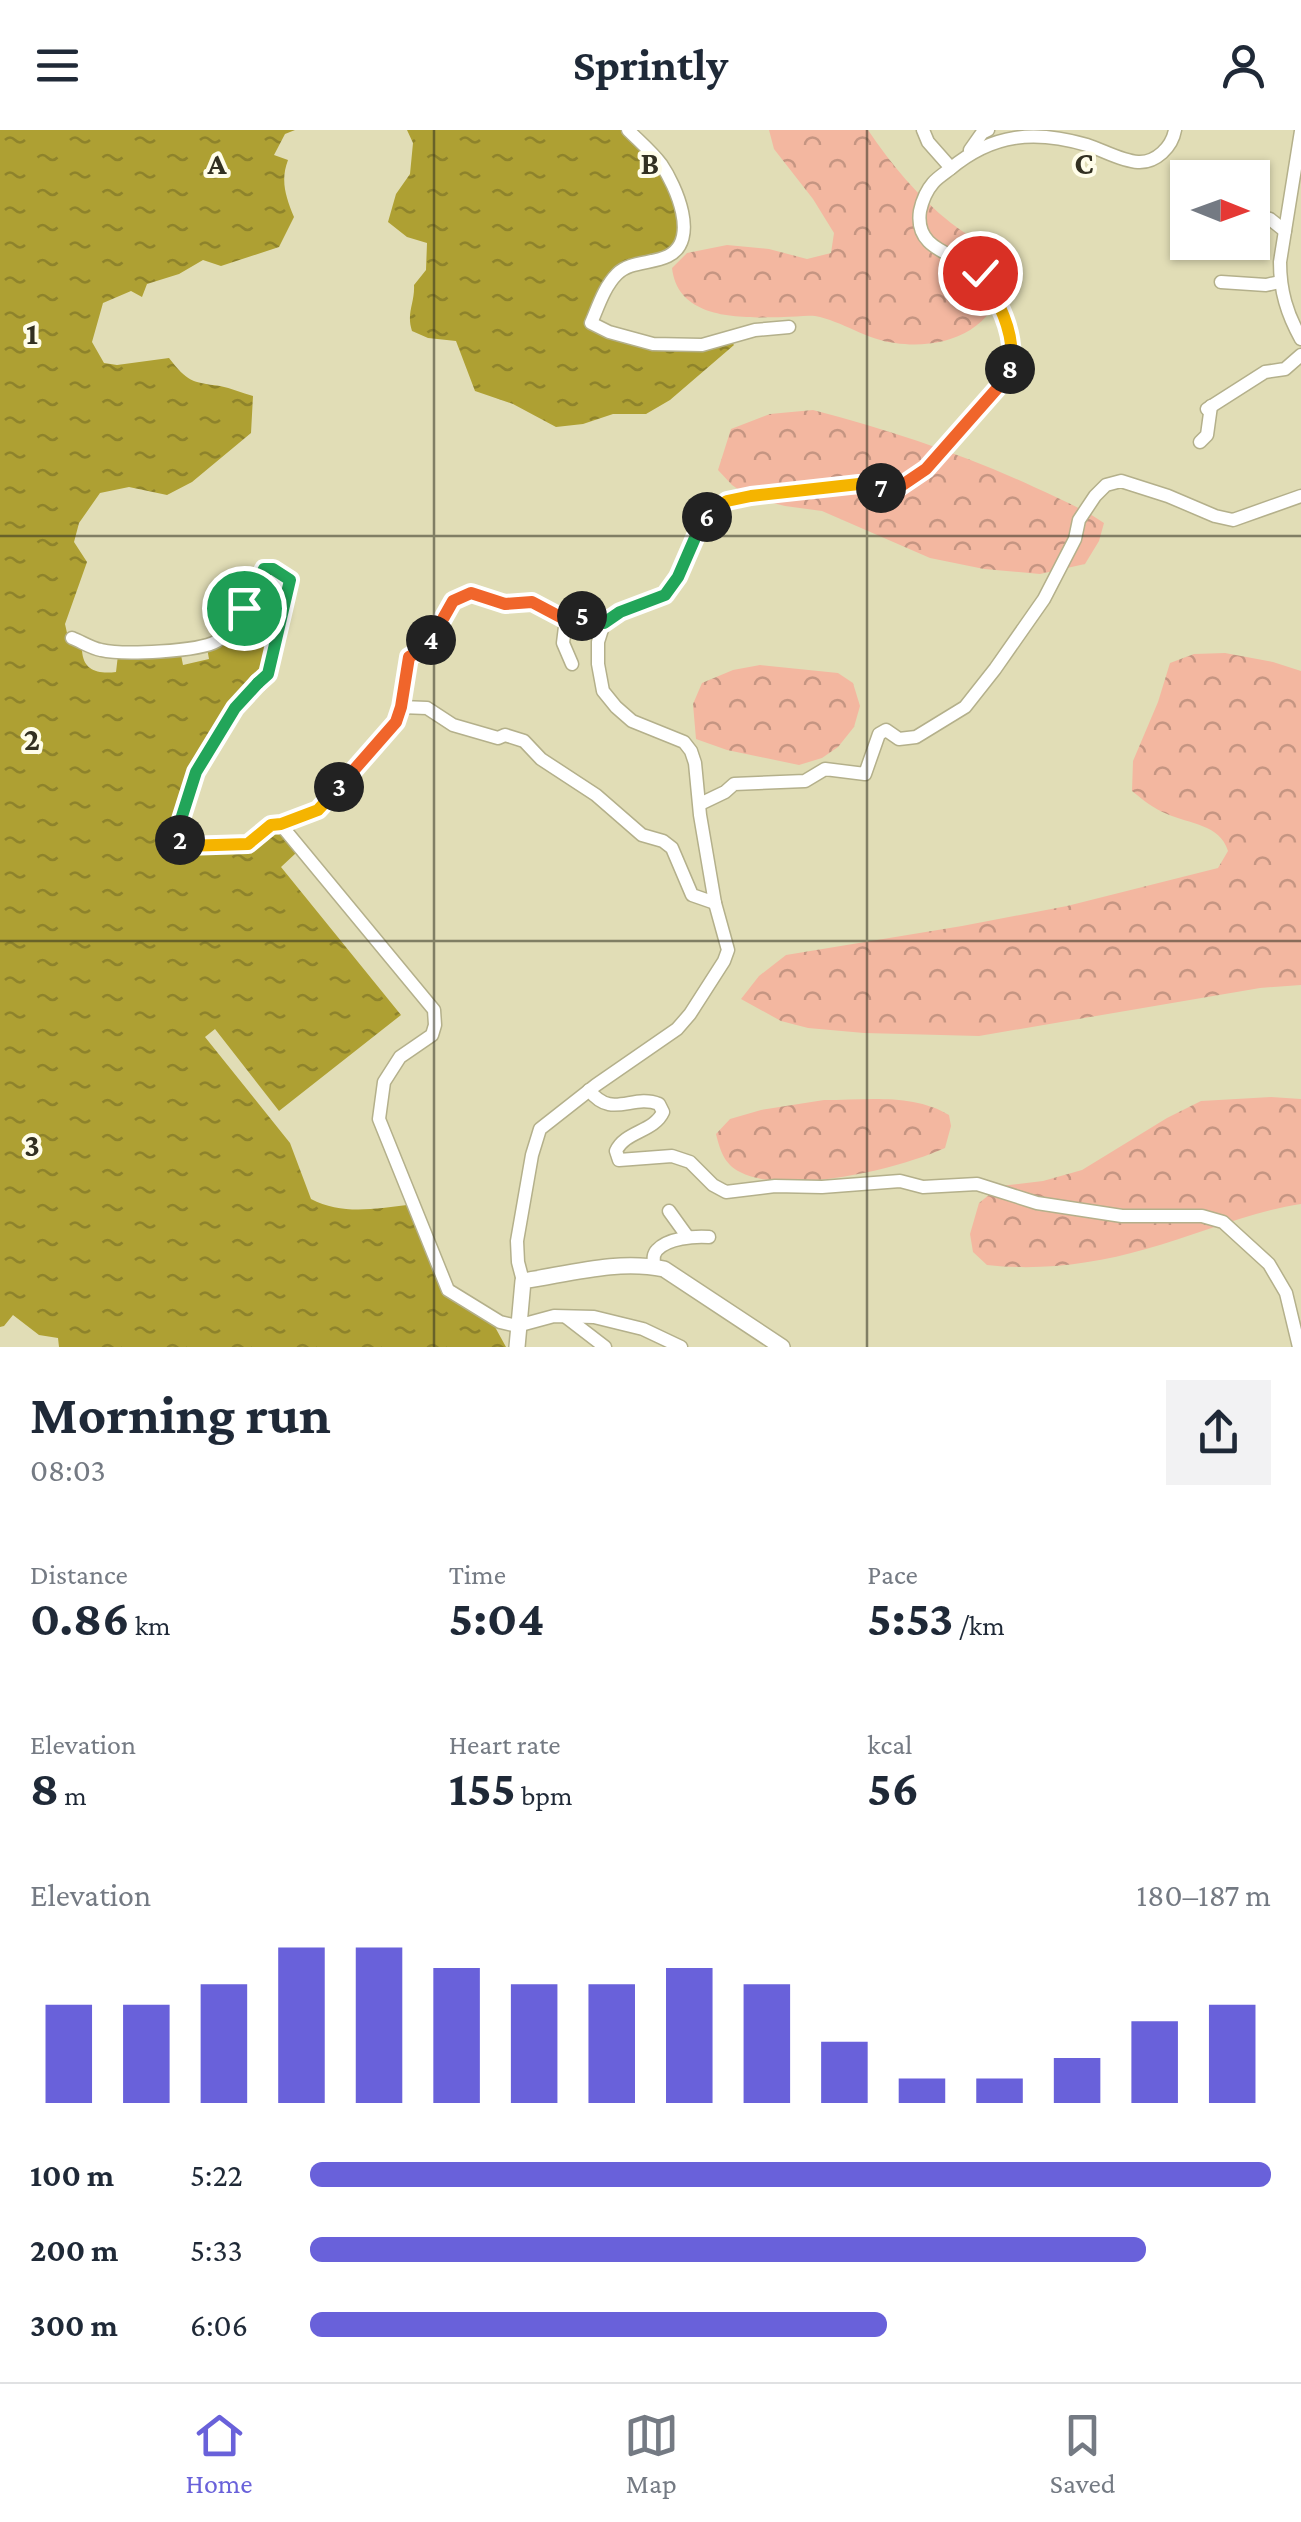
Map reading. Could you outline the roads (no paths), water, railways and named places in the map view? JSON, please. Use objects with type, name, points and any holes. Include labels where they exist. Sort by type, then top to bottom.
[{"type":"main road","points":[[516,1347],[523,1281],[625,1265],[654,1267],[678,1277],[782,1347]]},
{"type":"street","points":[[628,130],[661,165],[679,200],[685,225],[683,242],[674,254],[618,273],[604,292],[592,323],[609,332],[654,344],[702,345],[755,330],[788,327]]},
{"type":"street","points":[[923,130],[928,142],[951,168]]},
{"type":"street","points":[[968,154],[986,130]]},
{"type":"street","points":[[523,1281],[517,1241],[540,1129],[676,1029],[690,1014],[728,950],[716,902],[696,764],[684,742],[632,722],[603,691],[598,642],[604,623],[620,612],[665,595],[678,577],[698,531],[710,513],[727,501],[859,484],[898,488],[926,469],[1001,384],[1013,356],[997,298],[980,273],[926,240],[919,222],[922,202],[933,183],[968,154],[994,141],[1056,139],[1140,162],[1159,156],[1174,140],[1175,130]]},
{"type":"street","points":[[1301,131],[1294,212],[1285,231],[1280,262],[1286,307],[1301,339]]},
{"type":"street","points":[[1270,220],[1285,231]]},
{"type":"street","points":[[1221,282],[1266,286],[1280,282]]},
{"type":"street","points":[[1200,442],[1207,435],[1209,408],[1265,372],[1285,368],[1301,355]]},
{"type":"street","points":[[700,804],[734,784],[805,781],[825,769],[865,774],[879,734],[886,730],[899,739],[916,737],[965,706],[1044,599],[1075,540],[1079,520],[1106,485],[1121,481],[1233,520],[1301,496]]},
{"type":"street","points":[[72,638],[103,651],[181,652],[215,643],[244,608],[264,569],[273,569],[290,580],[268,674],[235,708],[196,772],[176,835],[184,846],[248,844],[271,825],[318,810],[396,722],[409,657],[428,646],[453,601],[471,593],[505,604],[532,602],[566,620],[590,614],[604,623]]},
{"type":"street","points":[[566,620],[564,642],[572,664]]},
{"type":"street","points":[[401,707],[427,708],[453,725],[498,738],[506,735],[524,740],[541,759],[596,795],[642,835],[672,848],[692,895],[716,902]]},
{"type":"street","points":[[281,824],[434,1010],[432,1035],[400,1058],[384,1082],[379,1119],[448,1290],[500,1322],[517,1326],[554,1316],[594,1317],[643,1329],[680,1347]]},
{"type":"street","points":[[589,1090],[597,1100],[610,1106],[648,1100],[660,1104],[664,1112],[660,1120],[619,1143],[619,1160],[672,1156],[690,1162],[713,1186],[726,1192],[900,1181],[923,1187],[977,1184],[1037,1203],[1122,1216],[1202,1216],[1224,1222],[1269,1264],[1286,1293],[1299,1347]]},
{"type":"street","points":[[628,1122],[652,1124]]},
{"type":"street","points":[[669,1212],[687,1236]]},
{"type":"street","points":[[654,1267],[658,1248],[687,1236],[709,1237]]},
{"type":"street","points":[[566,1317],[604,1347]]},
{"type":"water","points":[[0,130],[295,130],[285,134],[274,155],[288,160],[284,182],[294,217],[279,247],[221,266],[203,260],[179,274],[147,284],[142,297],[131,291],[103,303],[92,342],[104,363],[169,358],[191,380],[253,396],[251,433],[192,482],[167,495],[129,487],[100,493],[79,523],[74,542],[87,562],[65,624],[69,642],[82,650],[88,667],[98,671],[116,672],[118,655],[181,655],[183,665],[209,659],[207,648],[266,575],[272,572],[284,580],[265,663],[223,717],[191,771],[177,810],[170,851],[250,849],[271,833],[281,835],[296,853],[281,867],[401,1015],[279,1111],[215,1029],[205,1037],[290,1143],[311,1199],[346,1209],[407,1205],[445,1295],[495,1327],[506,1347],[59,1347],[58,1338],[39,1335],[13,1315],[0,1327]]},
{"type":"water","points":[[407,130],[621,130],[647,155],[664,180],[678,214],[680,235],[667,252],[627,262],[587,325],[610,338],[731,341],[734,345],[670,400],[646,414],[613,414],[583,424],[556,427],[513,404],[475,391],[456,341],[428,338],[412,331],[414,285],[426,270],[427,243],[407,237],[388,222],[396,194],[410,174],[413,143]]}]
